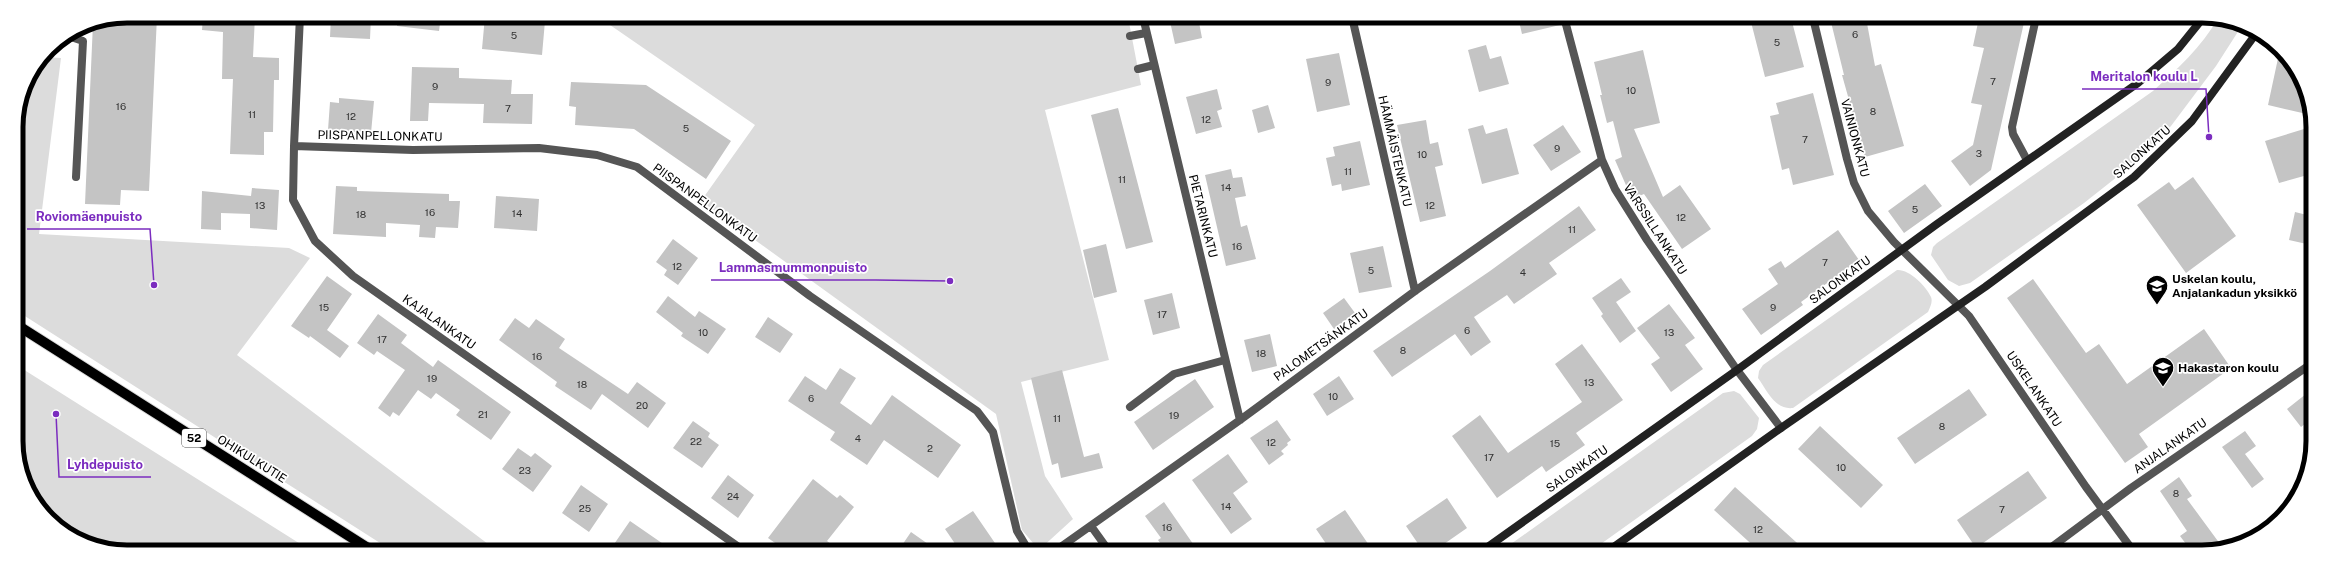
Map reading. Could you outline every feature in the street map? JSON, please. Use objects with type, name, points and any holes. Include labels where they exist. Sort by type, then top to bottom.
[{"type":"main road","name":"SALONKATU","points":[[1490,545],[1737,370],[1902,249],[2159,67],[2188,38],[2199,23]]},
{"type":"main road","name":"SALONKATU","points":[[1616,545],[1781,428],[1959,305],[2134,177],[2164,150],[2210,99],[2253,37]]},
{"type":"main road","name":"OHIKULKUTIE","points":[[23,329],[363,545]]},
{"type":"street","name":"KAJALANKATU","points":[[300,23],[294,146],[294,200],[315,241],[352,276],[736,545]]},
{"type":"street","name":"PIETARINKATU","points":[[1144,23],[1240,420]]},
{"type":"street","name":"HÄMMÄISTENKATU","points":[[1353,23],[1415,291]]},
{"type":"street","name":"VARSSILLANKATU","points":[[1565,23],[1602,160],[1615,189],[1647,240],[1737,370],[1781,428]]},
{"type":"street","name":"VAINIONKATU","points":[[1814,23],[1854,183],[1868,210],[1902,249]]},
{"type":"street","points":[[2027,160],[2013,134],[2012,127],[2035,23]]},
{"type":"street","points":[[1130,36],[1146,33]]},
{"type":"street","points":[[74,38],[83,41],[76,177]]},
{"type":"street","points":[[1138,69],[1154,65]]},
{"type":"street","name":"PIISPANPELLONKATU","points":[[294,146],[413,150],[539,148],[598,155],[637,167],[810,296],[977,412],[993,432],[1017,531],[1025,545]]},
{"type":"street","name":"PALOMETSÄNKATU","points":[[1064,545],[1240,420],[1415,291],[1602,160]]},
{"type":"street","name":"USKELANKATU","points":[[1902,249],[1969,316],[2086,487],[2129,545]]},
{"type":"street","points":[[1130,407],[1174,374],[1225,360]]},
{"type":"street","name":"ANJALANKATU","points":[[2054,545],[2103,508],[2306,367]]},
{"type":"street","points":[[1091,526],[1105,545]]},
{"type":"shaded area","points":[[607,23],[1129,23],[1141,85],[1045,110],[1109,360],[1021,382],[1045,476],[1073,519],[1044,545],[1035,545],[1022,530],[996,414],[701,201],[755,125]]},
{"type":"shaded area","points":[[2215,24],[2239,30],[2216,66],[2171,126],[2146,154],[2084,203],[1970,283],[1959,286],[1948,280],[1931,255],[1933,247],[1937,243],[2153,91],[2180,66]]},
{"type":"shaded area","points":[[51,57],[61,58],[39,234],[289,248],[310,258],[237,355],[489,545],[383,545],[23,315],[23,121],[25,107],[31,87],[37,75]]},
{"type":"shaded area","points":[[1897,270],[1902,270],[1912,275],[1929,293],[1932,301],[1928,312],[1793,408],[1781,406],[1772,399],[1758,378],[1759,371],[1763,365]]},
{"type":"shaded area","points":[[23,369],[302,545],[121,545],[107,543],[87,537],[75,531],[54,514],[45,504],[31,481],[25,461],[23,441]]},
{"type":"shaded area","points":[[1734,391],[1740,394],[1759,418],[1757,429],[1752,436],[1599,545],[1509,545],[1723,393]]},
{"type":"building","points":[[157,23],[149,191],[121,190],[120,205],[85,204],[93,29],[114,24]]},
{"type":"building","points":[[202,23],[255,23],[253,57],[279,58],[279,80],[274,80],[273,132],[264,132],[264,155],[230,154],[233,79],[222,79],[223,32],[202,30]]},
{"type":"building","points":[[331,23],[371,23],[370,39],[330,37]]},
{"type":"building","points":[[397,23],[440,23],[439,31],[397,26]]},
{"type":"building","points":[[484,23],[545,23],[542,55],[482,49]]},
{"type":"building","points":[[1170,23],[1199,23],[1202,38],[1175,44]]},
{"type":"building","points":[[1519,23],[1560,23],[1560,25],[1522,34]]},
{"type":"building","points":[[1751,23],[1792,23],[1804,67],[1765,77]]},
{"type":"building","points":[[1831,23],[1867,23],[1875,66],[1881,64],[1904,146],[1865,157],[1842,75],[1844,75]]},
{"type":"building","points":[[1978,23],[2024,23],[1991,170],[1970,186],[1951,161],[1973,145],[1982,105],[1971,103],[1984,48],[1973,46]]},
{"type":"building","points":[[1486,45],[1490,59],[1501,56],[1509,84],[1479,92],[1468,50]]},
{"type":"building","points":[[1643,50],[1660,123],[1634,129],[1663,197],[1680,185],[1711,229],[1682,249],[1644,194],[1632,199],[1615,160],[1622,157],[1613,121],[1607,123],[1600,95],[1602,95],[1594,62]]},
{"type":"building","points":[[1339,53],[1350,105],[1317,112],[1306,59]]},
{"type":"building","points":[[2278,58],[2295,81],[2305,114],[2268,105]]},
{"type":"building","points":[[412,67],[459,68],[459,78],[512,80],[511,94],[533,94],[532,124],[483,123],[484,104],[429,103],[428,121],[410,121]]},
{"type":"building","points":[[571,82],[646,85],[731,141],[706,179],[634,129],[575,125],[576,107],[569,106]]},
{"type":"building","points":[[1217,89],[1222,109],[1217,111],[1222,127],[1196,134],[1186,97]]},
{"type":"building","points":[[1813,93],[1834,175],[1793,185],[1789,168],[1782,170],[1770,116],[1779,114],[1776,103]]},
{"type":"building","points":[[339,98],[374,101],[371,133],[328,130],[330,102],[339,103]]},
{"type":"building","points":[[1268,105],[1275,128],[1258,133],[1252,110]]},
{"type":"building","points":[[1118,108],[1153,242],[1126,249],[1091,115]]},
{"type":"building","points":[[1426,120],[1430,144],[1438,142],[1443,165],[1435,167],[1446,216],[1420,222],[1397,125]]},
{"type":"building","points":[[1483,125],[1486,134],[1507,128],[1519,174],[1482,184],[1468,129]]},
{"type":"building","points":[[1563,125],[1581,152],[1551,171],[1533,145]]},
{"type":"building","points":[[2304,129],[2306,135],[2306,175],[2279,183],[2265,141]]},
{"type":"building","points":[[1360,141],[1370,185],[1342,191],[1341,184],[1332,186],[1326,158],[1335,156],[1333,147]]},
{"type":"building","points":[[1231,169],[1233,178],[1242,177],[1246,196],[1235,198],[1241,227],[1247,225],[1256,259],[1226,266],[1205,175]]},
{"type":"building","points":[[2193,177],[2236,236],[2186,273],[2137,205],[2169,182],[2175,190]]},
{"type":"building","points":[[1925,184],[1942,206],[1904,233],[1888,211]]},
{"type":"building","points":[[336,186],[357,187],[357,191],[449,194],[449,201],[460,201],[458,228],[436,227],[435,238],[419,237],[420,225],[386,223],[386,237],[333,234]]},
{"type":"building","points":[[252,188],[279,190],[277,230],[250,228],[250,214],[221,213],[221,230],[201,229],[202,191],[251,196]]},
{"type":"building","points":[[496,196],[539,199],[537,231],[494,228]]},
{"type":"building","points":[[1579,206],[1596,230],[1549,263],[1557,274],[1514,304],[1507,295],[1474,317],[1491,342],[1471,356],[1455,334],[1392,377],[1373,351],[1490,271]]},
{"type":"building","points":[[2295,212],[2306,215],[2306,244],[2289,240]]},
{"type":"building","points":[[1838,230],[1859,260],[1801,302],[1803,305],[1761,335],[1742,309],[1778,284],[1768,269],[1781,261],[1785,268]]},
{"type":"building","points":[[673,239],[698,258],[678,285],[664,275],[667,270],[656,262]]},
{"type":"building","points":[[1106,244],[1117,292],[1094,298],[1083,250]]},
{"type":"building","points":[[1383,246],[1392,287],[1359,293],[1350,253]]},
{"type":"building","points":[[327,276],[352,294],[327,330],[349,346],[340,358],[310,336],[309,338],[291,326]]},
{"type":"building","points":[[1621,278],[1631,292],[1616,302],[1636,331],[1620,343],[1601,316],[1603,314],[1592,298]]},
{"type":"building","points":[[2033,279],[2086,353],[2099,344],[2127,384],[2204,329],[2231,368],[2139,434],[2148,447],[2125,463],[2007,298]]},
{"type":"building","points":[[1172,293],[1180,328],[1153,335],[1144,300]]},
{"type":"building","points":[[668,296],[695,317],[699,311],[726,329],[708,354],[681,336],[683,333],[656,312]]},
{"type":"building","points":[[1344,298],[1355,313],[1334,329],[1323,313]]},
{"type":"building","points":[[1669,304],[1695,338],[1685,345],[1703,369],[1671,392],[1651,364],[1660,358],[1637,328]]},
{"type":"building","points":[[378,314],[407,335],[401,343],[433,367],[438,360],[511,412],[491,440],[456,415],[460,410],[436,393],[431,399],[418,390],[399,416],[393,412],[390,417],[378,408],[405,370],[377,351],[374,355],[357,343]]},
{"type":"building","points":[[768,317],[793,334],[780,353],[755,337]]},
{"type":"building","points":[[515,318],[529,328],[536,319],[565,339],[559,348],[628,394],[637,382],[666,403],[648,428],[602,394],[591,410],[555,386],[557,382],[499,340]]},
{"type":"building","points":[[1270,334],[1277,366],[1252,372],[1244,340]]},
{"type":"building","points":[[1582,344],[1623,400],[1576,433],[1585,445],[1546,472],[1542,466],[1497,498],[1452,436],[1480,415],[1508,453],[1582,402],[1555,364]]},
{"type":"building","points":[[840,368],[856,378],[840,403],[871,425],[892,395],[961,445],[938,478],[884,440],[867,465],[830,440],[835,432],[788,401],[805,376],[826,390]]},
{"type":"building","points":[[1062,370],[1084,457],[1099,453],[1103,468],[1061,478],[1058,463],[1052,465],[1031,378]]},
{"type":"building","points":[[1339,376],[1354,399],[1327,416],[1313,394]]},
{"type":"building","points":[[1195,379],[1214,407],[1153,450],[1134,422]]},
{"type":"building","points":[[1969,389],[1987,415],[1915,464],[1897,438]]},
{"type":"building","points":[[2306,394],[2306,423],[2301,427],[2287,409]]},
{"type":"building","points":[[1277,420],[1291,440],[1281,451],[1284,454],[1269,465],[1250,438]]},
{"type":"building","points":[[693,421],[710,433],[708,437],[719,445],[702,468],[673,448]]},
{"type":"building","points":[[1820,426],[1883,485],[1861,508],[1798,449]]},
{"type":"building","points":[[2245,431],[2256,446],[2245,454],[2264,479],[2252,488],[2222,447]]},
{"type":"building","points":[[518,448],[531,457],[535,453],[552,466],[533,492],[502,469]]},
{"type":"building","points":[[1228,454],[1248,482],[1233,493],[1252,519],[1231,534],[1192,480]]},
{"type":"building","points":[[2028,471],[2047,498],[1980,545],[1974,545],[1957,520]]},
{"type":"building","points":[[728,475],[754,495],[738,518],[711,498]]},
{"type":"building","points":[[2179,477],[2192,496],[2187,499],[2220,543],[2187,545],[2180,536],[2187,531],[2160,491]]},
{"type":"building","points":[[813,479],[837,498],[840,495],[854,507],[827,541],[832,545],[778,545],[768,538]]},
{"type":"building","points":[[581,485],[608,504],[589,532],[562,513]]},
{"type":"building","points":[[1735,487],[1799,545],[1752,545],[1714,510]]},
{"type":"building","points":[[1447,498],[1467,528],[1443,545],[1419,545],[1406,526]]},
{"type":"building","points":[[1164,502],[1194,545],[1162,545],[1158,540],[1161,538],[1145,516]]},
{"type":"building","points":[[1345,510],[1369,545],[1327,545],[1316,529]]},
{"type":"building","points":[[973,511],[996,545],[956,545],[945,529]]},
{"type":"building","points":[[630,521],[665,545],[613,545]]},
{"type":"building","points":[[911,532],[929,545],[902,545]]},
{"type":"place","name":"Meritalon koulu L","points":[[2209,137]]},
{"type":"place","name":"Lammasmummonpuisto","points":[[950,281]]},
{"type":"place","name":"Roviomäenpuisto","points":[[154,285]]},
{"type":"place","name":"Uskelan koulu, Anjalankadun yksikkö","points":[[2157,306]]},
{"type":"place","name":"Hakastaron koulu","points":[[2163,388]]},
{"type":"place","name":"Lyhdepuisto","points":[[56,414]]}]
